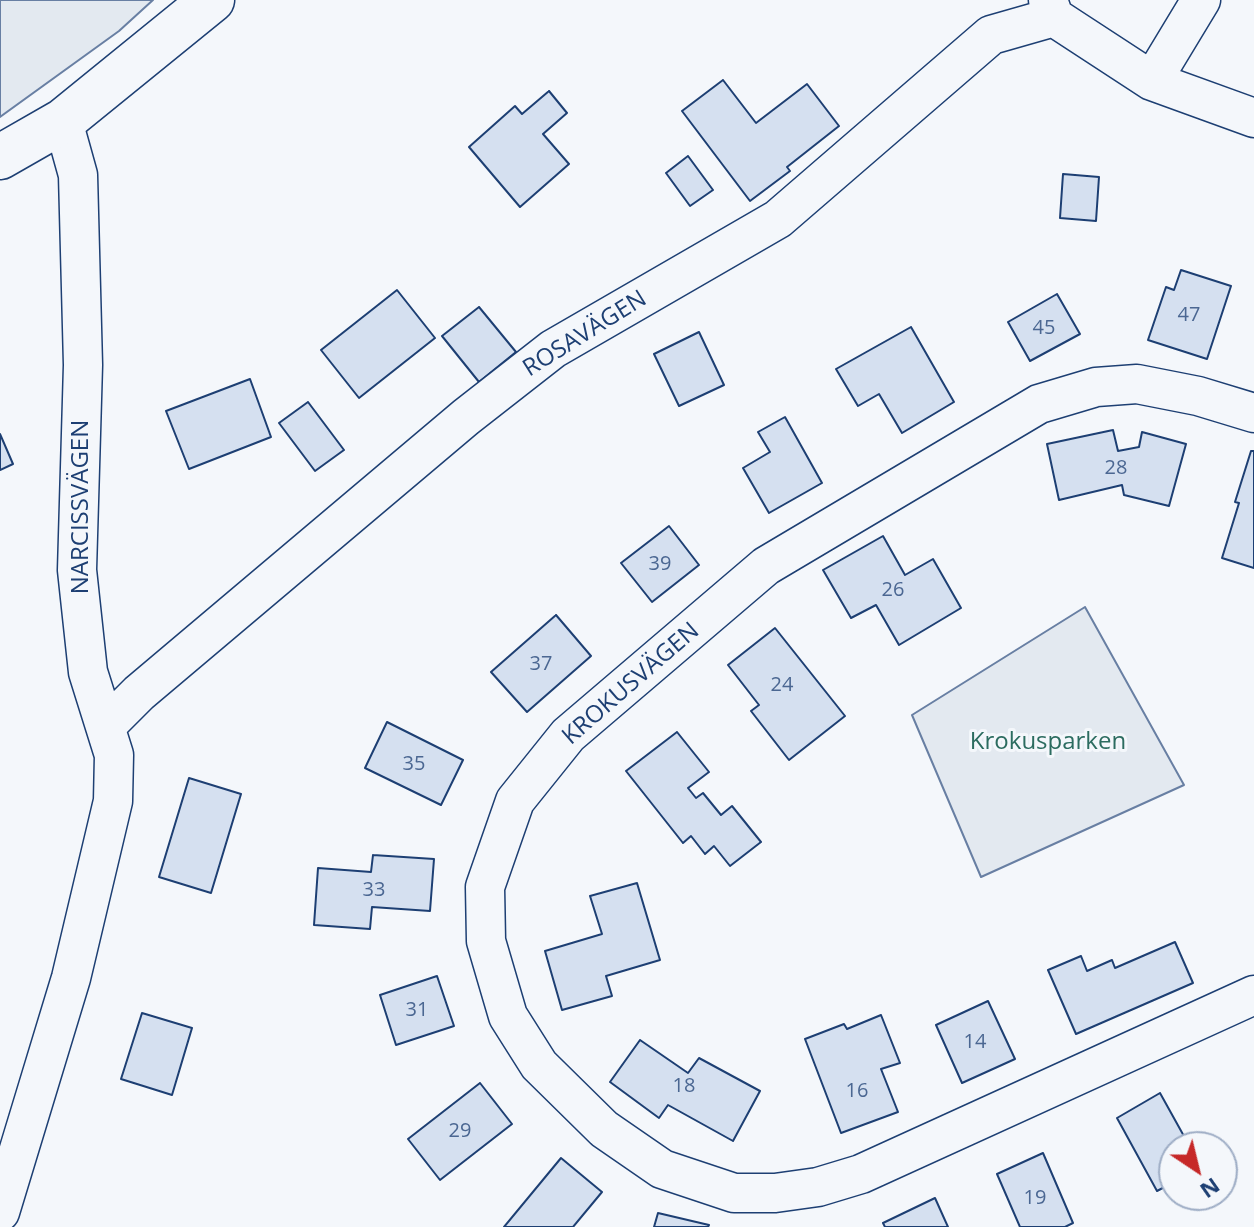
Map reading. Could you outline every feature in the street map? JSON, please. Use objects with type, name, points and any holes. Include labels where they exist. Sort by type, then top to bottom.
[{"type":"main road","points":[[0,157],[63,121],[212,0]]},
{"type":"street","points":[[1152,81],[1201,0]]},
{"type":"street","points":[[1051,8],[1152,81],[1254,118]]},
{"type":"street","name":"ROSAVÄGEN","points":[[106,726],[139,693],[466,417],[553,349],[778,219],[991,35],[1051,8]]},
{"type":"street","name":"NARCISSVÄGEN","points":[[0,1212],[71,978],[113,801],[114,755],[88,672],[77,570],[83,365],[78,175],[63,121]]},
{"type":"street","name":"KROKUSVÄGEN","points":[[1254,413],[1198,396],[1137,384],[1096,387],[1039,404],[766,566],[568,735],[515,801],[485,887],[486,941],[508,1016],[539,1065],[604,1129],[662,1169],[734,1193],[775,1193],[818,1187],[861,1174],[1254,995]]},
{"type":"green space","points":[[0,0],[153,0],[119,31],[0,117]]},
{"type":"green space","name":"Krokusparken","points":[[1085,607],[1184,785],[981,877],[912,715]]},
{"type":"building","points":[[723,80],[756,123],[807,84],[839,126],[787,167],[790,171],[750,201],[682,111]]},
{"type":"building","points":[[549,91],[567,113],[543,134],[569,164],[520,207],[469,147],[515,106],[522,114]]},
{"type":"building","points":[[688,156],[713,190],[690,206],[666,173]]},
{"type":"building","points":[[1063,174],[1099,177],[1096,221],[1060,218]]},
{"type":"building","points":[[1181,270],[1231,286],[1207,359],[1148,340],[1166,287],[1174,290]]},
{"type":"building","points":[[397,290],[435,338],[359,398],[321,350]]},
{"type":"building","points":[[1057,294],[1080,334],[1030,361],[1008,322]]},
{"type":"building","points":[[479,307],[516,352],[479,382],[442,336]]},
{"type":"building","points":[[911,327],[954,402],[902,433],[879,394],[858,406],[836,369]]},
{"type":"building","points":[[699,332],[724,385],[679,406],[654,354]]},
{"type":"building","points":[[250,379],[271,437],[189,469],[166,411]]},
{"type":"building","points":[[308,402],[344,450],[315,471],[279,423]]},
{"type":"building","points":[[785,417],[822,483],[769,513],[743,468],[770,452],[758,432]]},
{"type":"building","points":[[1113,430],[1118,451],[1139,447],[1142,432],[1186,444],[1169,506],[1124,495],[1122,485],[1059,500],[1047,444]]},
{"type":"building","points":[[0,434],[13,464],[0,470]]},
{"type":"building","points":[[1251,451],[1254,451],[1254,568],[1222,558]]},
{"type":"building","points":[[669,526],[699,565],[652,602],[621,563]]},
{"type":"building","points":[[883,536],[905,575],[933,559],[961,608],[899,645],[876,605],[851,618],[823,570]]},
{"type":"building","points":[[556,615],[591,656],[527,712],[491,672]]},
{"type":"building","points":[[775,628],[845,716],[789,760],[751,711],[759,705],[728,665]]},
{"type":"building","points":[[387,722],[463,760],[441,805],[365,768]]},
{"type":"building","points":[[677,732],[709,772],[688,788],[696,798],[703,793],[721,815],[732,806],[761,842],[730,866],[714,846],[705,854],[691,836],[683,843],[626,771]]},
{"type":"building","points":[[189,778],[241,794],[211,893],[159,877]]},
{"type":"building","points":[[373,855],[434,859],[430,911],[372,907],[370,929],[314,925],[318,868],[371,872]]},
{"type":"building","points":[[637,883],[660,960],[606,976],[612,996],[562,1010],[545,951],[602,934],[590,896]]},
{"type":"building","points":[[1175,942],[1193,983],[1076,1034],[1048,970],[1081,956],[1087,971],[1112,960],[1115,968]]},
{"type":"building","points":[[437,976],[454,1026],[396,1045],[380,995]]},
{"type":"building","points":[[988,1001],[1015,1059],[962,1083],[936,1025]]},
{"type":"building","points":[[142,1013],[192,1028],[172,1095],[121,1079]]},
{"type":"building","points":[[881,1015],[900,1063],[881,1069],[898,1112],[841,1133],[805,1039],[844,1024],[847,1029]]},
{"type":"building","points":[[640,1040],[688,1073],[699,1058],[760,1091],[733,1141],[668,1105],[659,1118],[610,1082]]},
{"type":"building","points":[[480,1083],[512,1124],[440,1180],[408,1139]]},
{"type":"building","points":[[1160,1093],[1181,1131],[1158,1131],[1158,1190],[1157,1191],[1117,1118]]},
{"type":"building","points":[[1043,1153],[1073,1223],[1065,1227],[1020,1227],[997,1174]]},
{"type":"building","points":[[561,1158],[602,1192],[573,1227],[504,1227]]},
{"type":"building","points":[[935,1198],[948,1227],[885,1227],[883,1223]]},
{"type":"building","points":[[658,1213],[709,1225],[654,1227]]}]
